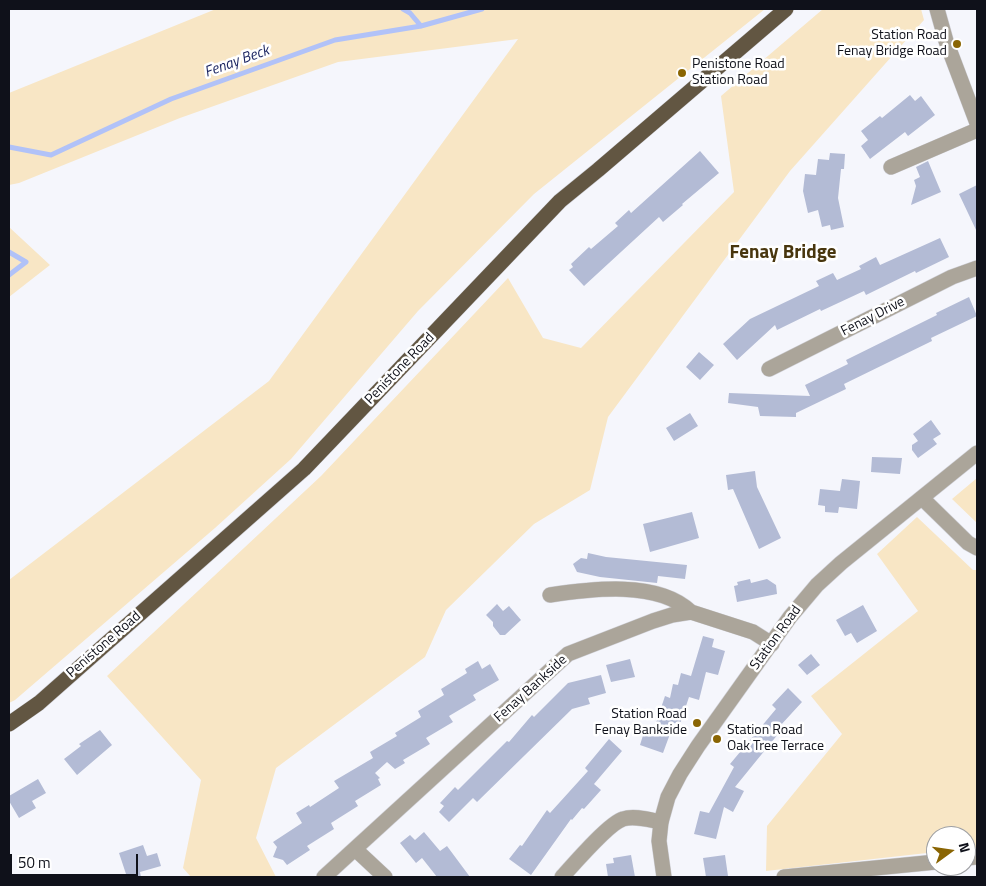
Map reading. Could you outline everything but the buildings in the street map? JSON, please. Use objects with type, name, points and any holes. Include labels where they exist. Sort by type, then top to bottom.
[{"type":"highway","name":"Penistone Road","points":[[9,724],[39,703],[304,470],[560,202],[786,9]]},
{"type":"street","points":[[938,9],[946,41],[976,114]]},
{"type":"street","points":[[891,167],[977,130]]},
{"type":"street","name":"Fenay Drive","points":[[770,369],[952,277],[977,268]]},
{"type":"street","name":"Station Road","points":[[664,877],[659,841],[661,822],[668,796],[698,746],[790,617],[817,585],[857,550],[977,453]]},
{"type":"street","points":[[922,498],[968,543],[977,548]]},
{"type":"street","points":[[550,595],[585,590],[623,590],[658,594],[683,605],[691,612]]},
{"type":"street","name":"Fenay Bankside","points":[[324,877],[568,654],[653,621],[691,612],[753,632],[772,644]]},
{"type":"street","points":[[562,877],[611,826],[623,819],[634,818],[661,822]]},
{"type":"street","points":[[355,849],[385,877]]},
{"type":"street","points":[[784,877],[926,863]]},
{"type":"shaded area","points":[[216,9],[765,9],[534,194],[418,311],[291,459],[215,528],[15,700],[9,703],[9,580],[269,381],[518,39],[338,62],[180,118],[19,183],[9,185],[9,93]]},
{"type":"shaded area","points":[[823,9],[921,9],[924,20],[790,171],[608,417],[590,490],[534,524],[446,610],[425,657],[276,768],[256,838],[276,877],[191,877],[183,868],[201,780],[107,676],[321,476],[508,278],[543,338],[581,348],[734,192],[721,96]]},
{"type":"shaded area","points":[[9,227],[50,265],[9,297]]},
{"type":"shaded area","points":[[977,478],[977,523],[952,499]]},
{"type":"shaded area","points":[[917,517],[973,570],[977,570],[977,848],[976,826],[926,826],[926,853],[766,871],[767,826],[842,734],[811,696],[918,611],[877,554]]},
{"type":"waterway","points":[[403,9],[410,13],[421,26]]},
{"type":"waterway","name":"Fenay Beck","points":[[9,147],[51,155],[171,99],[335,40],[421,26],[482,9]]},
{"type":"waterway","name":"Fenay Beck","points":[[9,252],[26,262],[9,275]]},
{"type":"place","name":"Station Road Fenay Bridge Road","points":[[957,44]]},
{"type":"place","name":"Penistone Road Station Road","points":[[682,73]]},
{"type":"place","name":"Station Road Fenay Bankside","points":[[697,723]]},
{"type":"place","name":"Station Road Oak Tree Terrace","points":[[717,739]]},
{"type":"district","name":"Fenay Bridge","points":[[783,253]]}]
